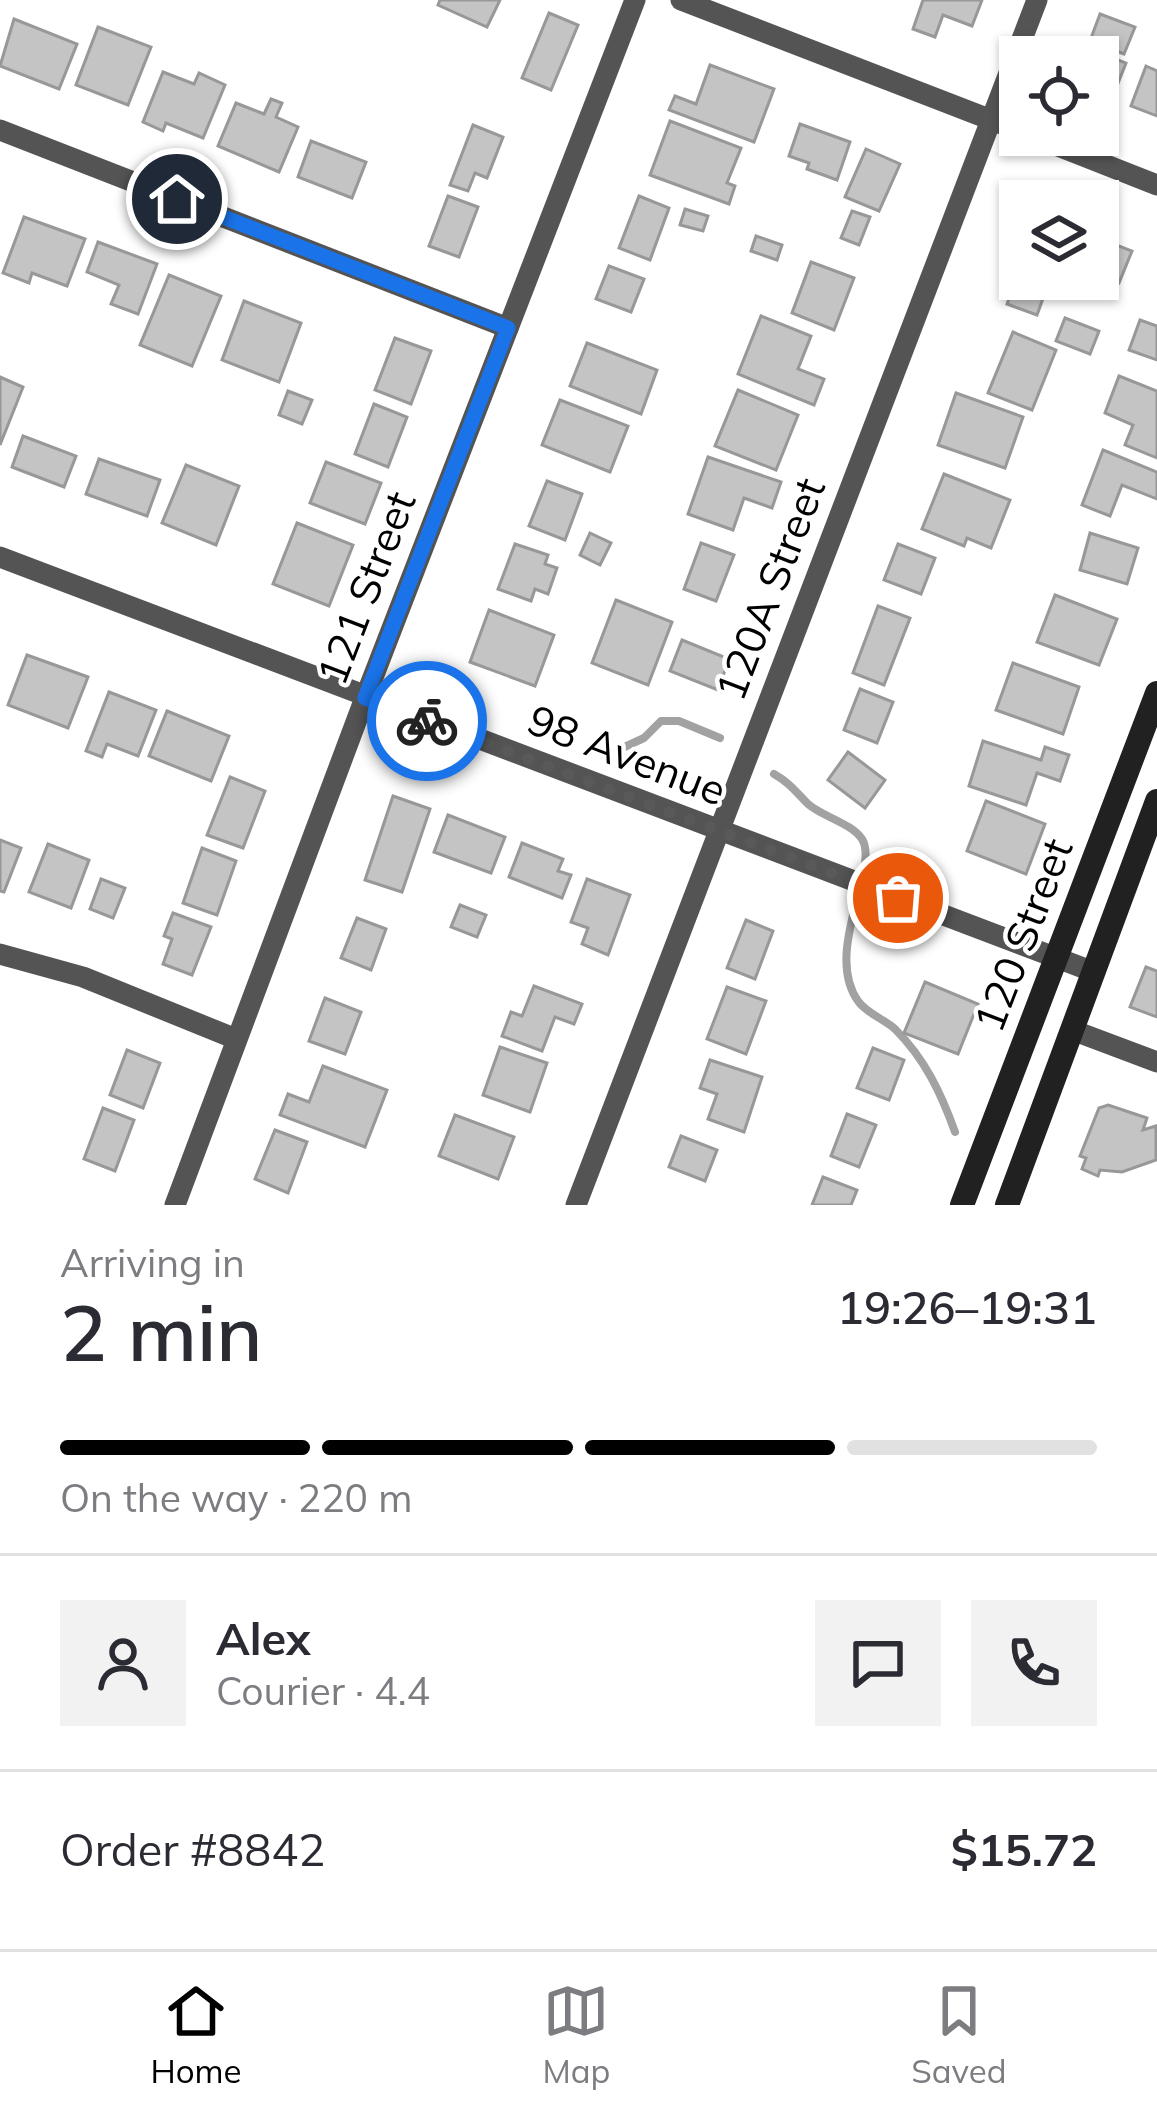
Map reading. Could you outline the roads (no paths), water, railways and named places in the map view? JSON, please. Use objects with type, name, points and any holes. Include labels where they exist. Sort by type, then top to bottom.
[{"type":"main road","name":"120 Street","points":[[962,1205],[1157,693]]},
{"type":"main road","name":"120 Street","points":[[1007,1205],[1157,801]]},
{"type":"street","name":"121 Street","points":[[175,1205],[635,0]]},
{"type":"street","points":[[682,0],[999,123]]},
{"type":"street","name":"120A Street","points":[[576,1205],[1037,0]]},
{"type":"street","points":[[0,130],[508,328]]},
{"type":"street","points":[[1083,156],[1157,185]]},
{"type":"street","name":"98 Avenue","points":[[0,557],[1094,972]]},
{"type":"street","points":[[0,954],[83,977],[236,1039]]},
{"type":"street","points":[[1072,1030],[1157,1062]]},
{"type":"waterway","points":[[605,756],[644,738],[661,721],[679,721],[720,738]]},
{"type":"waterway","points":[[774,774],[814,809],[862,839],[866,852],[849,936],[849,981],[861,1005],[895,1029],[915,1052],[955,1132]]}]
